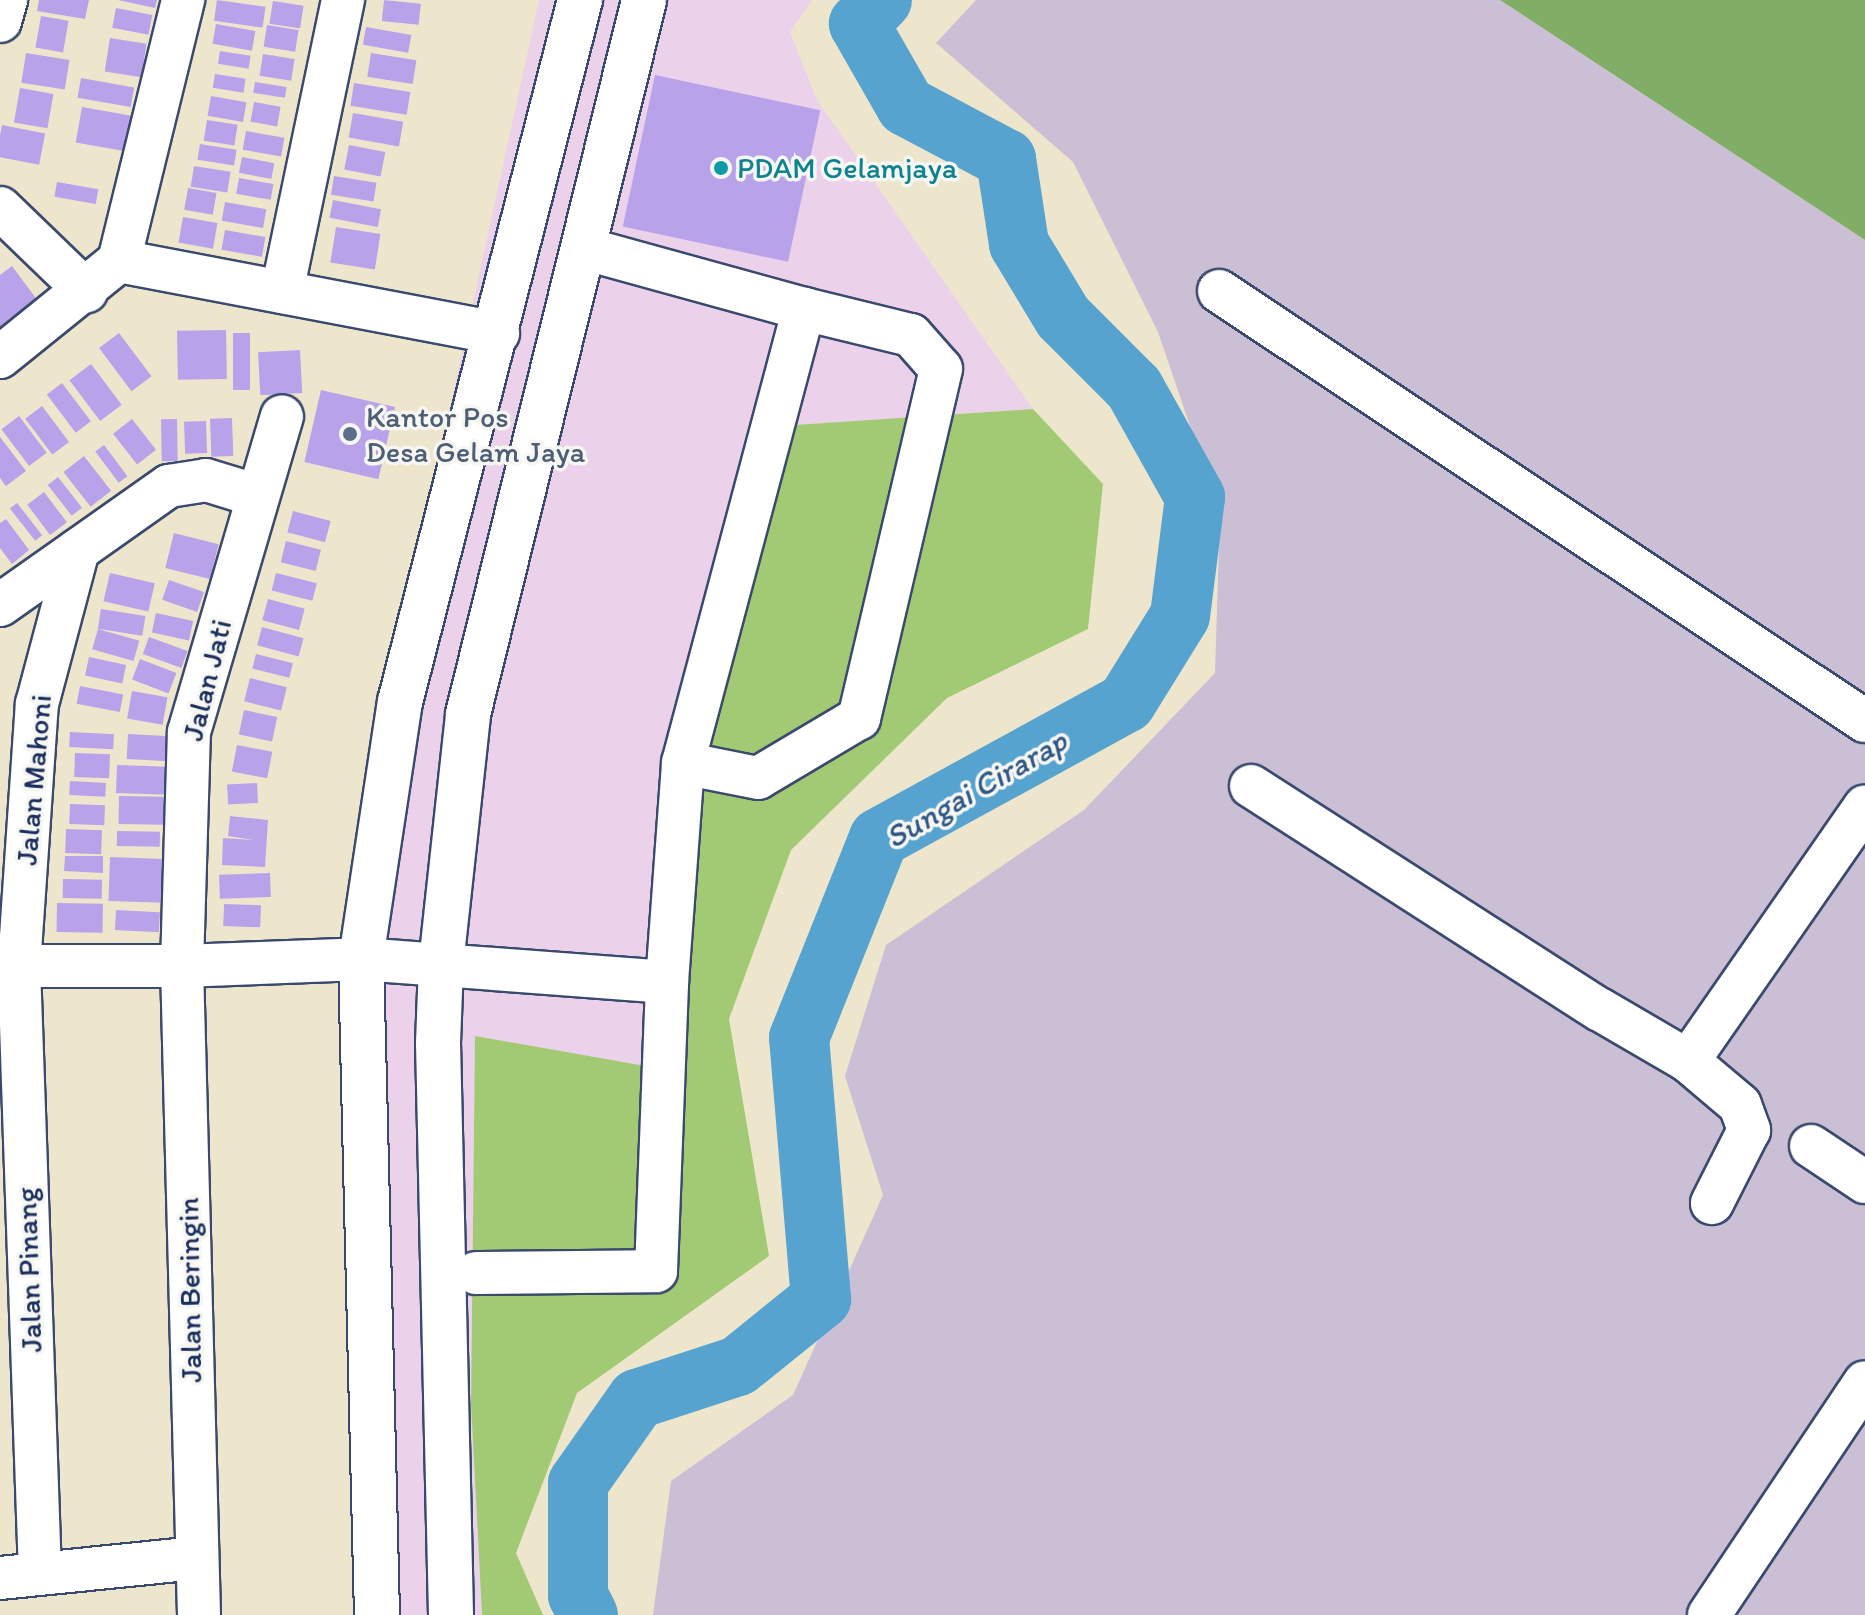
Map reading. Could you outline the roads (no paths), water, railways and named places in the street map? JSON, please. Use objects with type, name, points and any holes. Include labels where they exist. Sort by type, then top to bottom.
[{"type":"main road","points":[[377,1615],[402,962],[400,702],[498,333],[580,0]]},
{"type":"main road","points":[[451,1615],[438,1043],[402,962],[468,714],[644,0]]},
{"type":"street","points":[[0,21],[6,0]]},
{"type":"street","points":[[0,357],[86,291],[119,261],[183,0]]},
{"type":"street","points":[[282,292],[343,0]]},
{"type":"street","points":[[0,208],[86,291]]},
{"type":"street","points":[[583,248],[911,335],[941,369],[859,718],[758,778],[683,763]]},
{"type":"street","points":[[119,261],[498,333]]},
{"type":"street","points":[[1219,291],[1865,721]]},
{"type":"street","points":[[476,1273],[656,1271],[667,982],[683,763],[804,309]]},
{"type":"street","name":"Jalan Jati","points":[[182,966],[189,732],[282,416]]},
{"type":"street","points":[[0,605],[169,486],[206,480],[258,496]]},
{"type":"street","name":"Jalan Mahoni","points":[[9,966],[37,704],[78,550]]},
{"type":"street","points":[[1251,786],[1599,1009],[1688,1061],[1740,1105],[1748,1123],[1743,1147],[1712,1203]]},
{"type":"street","points":[[1688,1061],[1865,806]]},
{"type":"street","points":[[9,966],[402,962],[667,982]]},
{"type":"street","name":"Jalan Pinang","points":[[9,966],[20,1576]]},
{"type":"street","name":"Jalan Beringin","points":[[182,966],[199,1615]]},
{"type":"street","points":[[1811,1146],[1865,1182]]},
{"type":"street","points":[[1709,1615],[1865,1382]]},
{"type":"street","points":[[20,1576],[197,1558]]},
{"type":"waterway","name":"Sungai Cirarap","points":[[588,1615],[578,1595],[578,1483],[637,1399],[738,1366],[821,1299],[799,1038],[879,838],[1126,703],[1180,616],[1195,497],[1134,388],[1063,317],[1019,244],[1006,159],[906,106],[859,24],[882,0]]},
{"type":"place","name":"PDAM Gelamjaya","points":[[721,168]]},
{"type":"place","name":"Kantor Pos Desa Gelam Jaya","points":[[350,434]]}]
